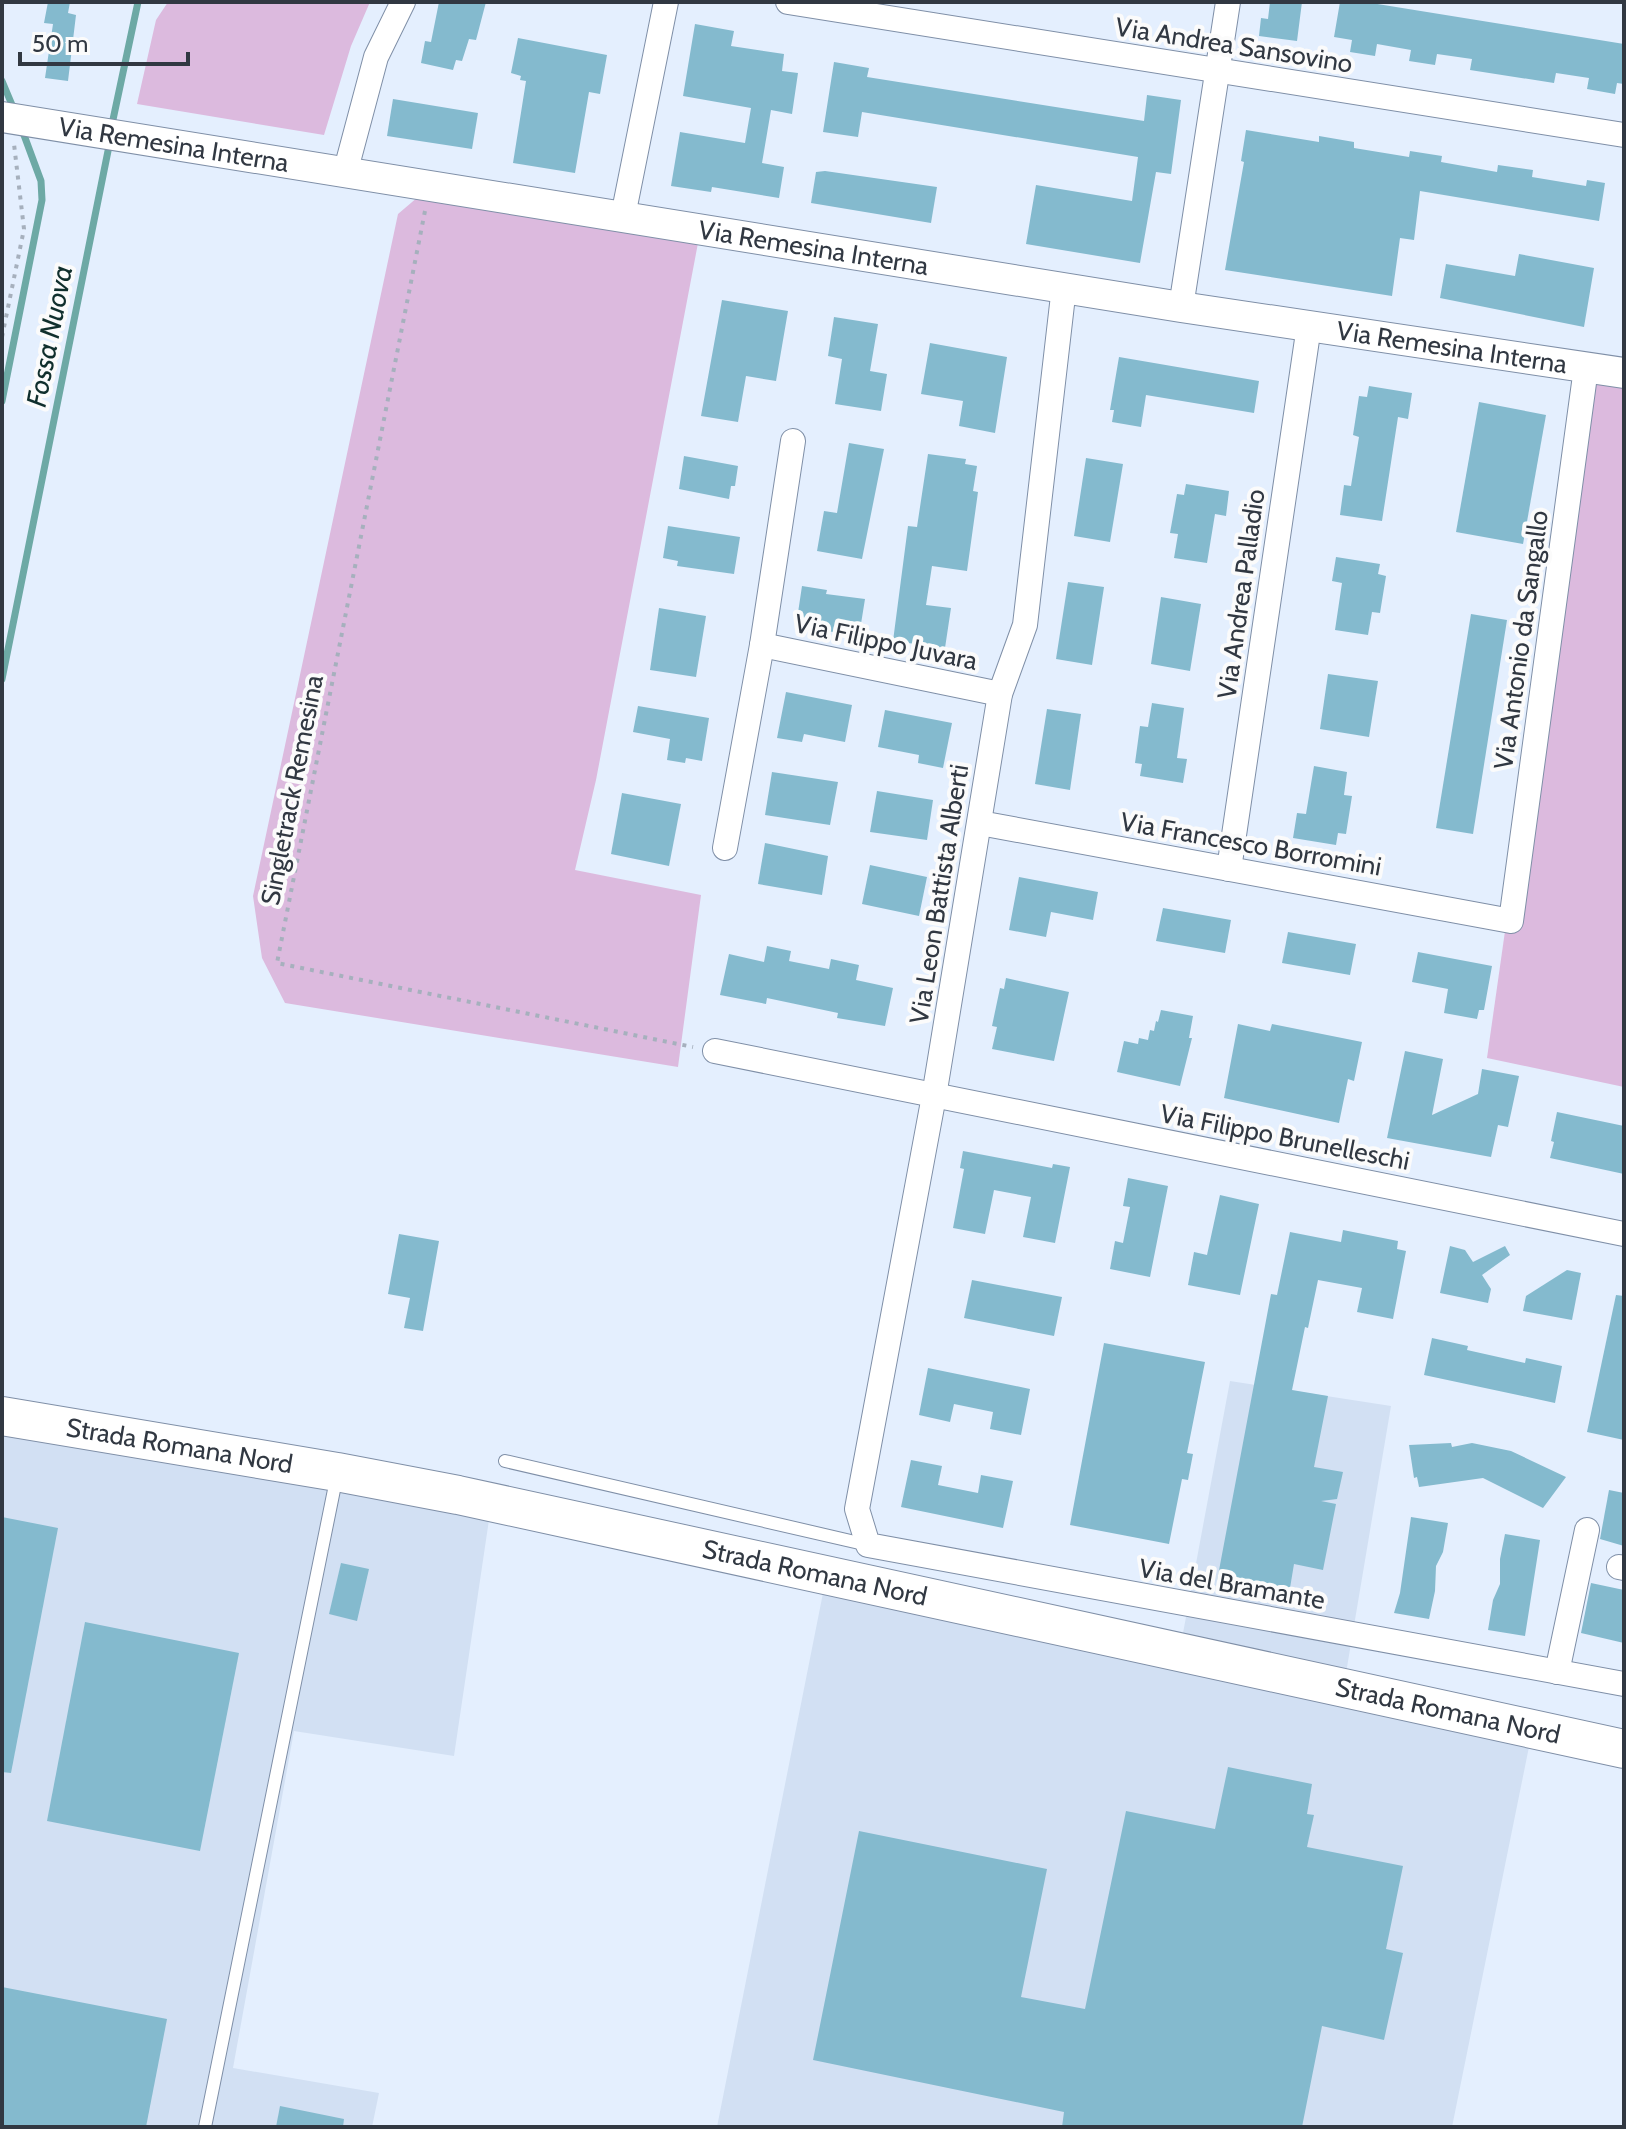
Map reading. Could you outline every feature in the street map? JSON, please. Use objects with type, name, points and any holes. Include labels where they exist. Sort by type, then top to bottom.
[{"type":"main road","name":"Strada Romana Nord","points":[[2,1416],[458,1495],[1624,1749]]},
{"type":"street","points":[[345,173],[376,57],[403,2]]},
{"type":"street","points":[[623,216],[666,2]]},
{"type":"street","name":"Via Andrea Sansovino","points":[[788,2],[1624,135]]},
{"type":"street","points":[[1181,307],[1228,2]]},
{"type":"street","name":"Via Remesina Interna","points":[[15,122],[90,130],[1181,307],[1624,373]]},
{"type":"street","name":"Via Leon Battista Alberti","points":[[868,1545],[857,1509],[934,1096],[1000,694],[1025,625],[1064,287]]},
{"type":"street","name":"Via Andrea Palladio","points":[[1229,869],[1309,326]]},
{"type":"street","name":"Via Antonio da Sangallo","points":[[1511,921],[1586,368]]},
{"type":"street","name":"Via Filippo Juvara","points":[[725,848],[762,645],[793,441]]},
{"type":"street","name":"Via Filippo Juvara","points":[[762,645],[1000,694]]},
{"type":"street","name":"Via Francesco Borromini","points":[[980,823],[1511,921]]},
{"type":"street","name":"Via Filippo Brunelleschi","points":[[715,1051],[1624,1234]]},
{"type":"street","points":[[1557,1672],[1587,1530]]},
{"type":"street","name":"Via del Bramante","points":[[868,1545],[1624,1684]]},
{"type":"lane","points":[[505,1461],[868,1545]]},
{"type":"lane","points":[[205,2127],[337,1472]]},
{"type":"path","points":[[2,337],[24,229],[15,122]]},
{"type":"path","name":"Singletrack Remesina","points":[[431,185],[277,963],[715,1051]]},
{"type":"shaded area","points":[[168,2],[370,2],[351,46],[324,135],[137,104],[156,20]]},
{"type":"shaded area","points":[[425,191],[698,243],[596,780],[575,870],[701,895],[678,1067],[285,1003],[262,958],[253,896],[398,214]]},
{"type":"shaded area","points":[[1583,382],[1624,388],[1624,1087],[1487,1058]]},
{"type":"shaded area","points":[[1230,1381],[1391,1406],[1343,1691],[1532,1732],[1452,2127],[717,2127],[823,1593],[1178,1660]]},
{"type":"shaded area","points":[[2,1426],[490,1513],[454,1756],[294,1731],[233,2068],[379,2093],[372,2127],[2,2127]]},
{"type":"building","points":[[48,2],[70,2],[68,13],[76,15],[68,81],[45,78],[53,24],[44,23]]},
{"type":"building","points":[[439,2],[486,2],[476,40],[469,39],[462,61],[456,60],[453,70],[421,63],[425,41],[431,42]]},
{"type":"building","points":[[1270,2],[1302,2],[1297,41],[1259,36],[1261,18],[1268,19]]},
{"type":"building","points":[[1340,2],[1365,2],[1624,44],[1624,84],[1617,83],[1615,94],[1587,89],[1589,78],[1556,73],[1554,83],[1470,70],[1472,59],[1437,54],[1435,65],[1409,61],[1411,50],[1377,44],[1375,56],[1350,52],[1352,40],[1334,37]]},
{"type":"building","points":[[695,24],[734,31],[731,46],[784,54],[782,71],[798,73],[792,114],[771,110],[762,163],[784,167],[779,198],[712,187],[711,192],[671,186],[680,132],[745,143],[751,108],[683,96]]},
{"type":"building","points":[[518,38],[607,55],[600,94],[589,92],[575,173],[513,163],[526,81],[511,73]]},
{"type":"building","points":[[834,62],[869,68],[867,77],[1144,121],[1147,95],[1181,100],[1171,174],[1156,172],[1140,263],[1026,244],[1036,185],[1132,201],[1138,157],[862,112],[858,137],[823,132]]},
{"type":"building","points":[[393,99],[478,113],[472,149],[387,136]]},
{"type":"building","points":[[1246,130],[1319,142],[1319,136],[1354,142],[1354,148],[1409,157],[1410,151],[1442,156],[1441,162],[1497,172],[1498,165],[1533,170],[1532,177],[1586,186],[1587,180],[1605,183],[1599,221],[1420,191],[1414,240],[1400,238],[1392,296],[1225,270],[1244,162],[1241,161]]},
{"type":"building","points":[[816,172],[937,187],[931,223],[811,203]]},
{"type":"building","points":[[1519,254],[1594,268],[1584,327],[1440,298],[1446,264],[1515,276]]},
{"type":"building","points":[[722,300],[788,311],[776,381],[746,376],[738,422],[701,416]]},
{"type":"building","points":[[834,317],[878,324],[870,371],[887,374],[881,411],[835,404],[842,359],[828,356]]},
{"type":"building","points":[[930,343],[1007,357],[995,433],[959,426],[963,401],[921,394]]},
{"type":"building","points":[[1119,357],[1259,381],[1254,413],[1146,395],[1141,427],[1112,422],[1114,410],[1110,410]]},
{"type":"building","points":[[1369,386],[1412,393],[1408,419],[1398,417],[1382,521],[1340,515],[1344,485],[1351,486],[1359,437],[1353,435],[1359,396],[1367,397]]},
{"type":"building","points":[[1479,402],[1546,415],[1523,544],[1456,532]]},
{"type":"building","points":[[849,443],[884,449],[862,559],[817,551],[824,511],[837,513]]},
{"type":"building","points":[[928,454],[966,459],[965,464],[977,466],[973,491],[978,492],[967,571],[932,566],[926,605],[951,608],[945,648],[893,641],[908,526],[917,527]]},
{"type":"building","points":[[684,456],[738,466],[729,499],[679,489]]},
{"type":"building","points":[[1086,458],[1123,464],[1110,542],[1074,536]]},
{"type":"building","points":[[1186,484],[1229,491],[1226,516],[1215,514],[1207,563],[1174,558],[1178,534],[1170,533],[1177,494],[1184,495]]},
{"type":"building","points":[[668,526],[740,537],[734,574],[677,566],[678,561],[663,558]]},
{"type":"building","points":[[1336,557],[1380,564],[1378,574],[1386,576],[1380,613],[1372,612],[1368,635],[1335,630],[1342,583],[1332,581]]},
{"type":"building","points":[[1068,582],[1104,587],[1092,665],[1056,659]]},
{"type":"building","points":[[802,586],[827,590],[826,594],[865,599],[860,630],[834,626],[833,632],[796,626]]},
{"type":"building","points":[[1161,597],[1201,604],[1190,671],[1151,664]]},
{"type":"building","points":[[659,608],[706,616],[696,677],[650,670]]},
{"type":"building","points":[[1471,614],[1507,620],[1473,834],[1436,828]]},
{"type":"building","points":[[1328,674],[1378,681],[1369,737],[1320,729]]},
{"type":"building","points":[[786,692],[852,705],[845,742],[804,734],[802,742],[777,738]]},
{"type":"building","points":[[1152,703],[1184,708],[1177,758],[1187,759],[1183,783],[1140,776],[1142,764],[1135,763],[1140,726],[1148,727]]},
{"type":"building","points":[[638,706],[709,718],[702,761],[686,758],[685,763],[667,760],[670,739],[633,732]]},
{"type":"building","points":[[1047,709],[1081,714],[1070,790],[1035,784]]},
{"type":"building","points":[[885,710],[952,723],[943,768],[918,763],[919,755],[878,747]]},
{"type":"building","points":[[1314,766],[1347,772],[1344,795],[1352,796],[1346,834],[1338,833],[1336,845],[1293,838],[1297,813],[1306,814]]},
{"type":"building","points":[[772,772],[838,782],[830,825],[765,815]]},
{"type":"building","points":[[877,791],[933,800],[927,840],[870,832]]},
{"type":"building","points":[[622,793],[681,804],[669,866],[611,854]]},
{"type":"building","points":[[765,843],[828,856],[822,895],[758,884]]},
{"type":"building","points":[[870,865],[927,877],[919,916],[862,904]]},
{"type":"building","points":[[1019,877],[1098,892],[1093,920],[1051,912],[1046,937],[1009,930]]},
{"type":"building","points":[[1163,908],[1231,920],[1225,953],[1156,941]]},
{"type":"building","points":[[1288,932],[1356,944],[1350,975],[1282,963]]},
{"type":"building","points":[[767,946],[791,951],[789,961],[829,969],[831,959],[859,965],[856,980],[893,988],[885,1026],[837,1018],[838,1013],[767,998],[766,1004],[720,995],[729,954],[764,962]]},
{"type":"building","points":[[1418,952],[1492,966],[1484,1010],[1479,1010],[1477,1019],[1444,1013],[1448,989],[1412,982]]},
{"type":"building","points":[[1006,978],[1069,992],[1054,1061],[992,1049],[997,1027],[992,1026],[1000,988],[1004,989]]},
{"type":"building","points":[[1161,1010],[1193,1016],[1189,1038],[1192,1038],[1180,1086],[1117,1072],[1124,1041],[1138,1044],[1139,1038],[1148,1040]]},
{"type":"building","points":[[1238,1024],[1270,1031],[1272,1024],[1362,1042],[1354,1081],[1348,1079],[1339,1123],[1224,1098]]},
{"type":"building","points":[[1405,1051],[1443,1059],[1432,1115],[1478,1094],[1482,1069],[1519,1076],[1508,1127],[1498,1125],[1491,1157],[1387,1138]]},
{"type":"building","points":[[1557,1112],[1624,1126],[1624,1174],[1550,1158]]},
{"type":"building","points":[[963,1151],[1052,1168],[1053,1164],[1070,1167],[1055,1243],[1023,1237],[1031,1197],[994,1190],[985,1234],[953,1228],[964,1169],[960,1168]]},
{"type":"building","points":[[1128,1178],[1168,1186],[1150,1277],[1110,1269],[1115,1241],[1123,1243],[1130,1207],[1123,1206]]},
{"type":"building","points":[[1220,1195],[1259,1204],[1240,1295],[1188,1285],[1194,1252],[1207,1255]]},
{"type":"building","points":[[1343,1230],[1398,1241],[1397,1249],[1406,1251],[1393,1319],[1357,1312],[1362,1288],[1318,1280],[1308,1328],[1305,1327],[1292,1390],[1328,1396],[1314,1467],[1343,1472],[1337,1499],[1321,1501],[1336,1504],[1323,1570],[1294,1564],[1289,1594],[1217,1581],[1271,1294],[1277,1295],[1290,1232],[1341,1242]]},
{"type":"building","points":[[399,1234],[439,1241],[423,1331],[404,1328],[410,1298],[388,1294]]},
{"type":"building","points":[[1450,1246],[1465,1250],[1473,1262],[1505,1246],[1510,1255],[1482,1275],[1491,1289],[1488,1303],[1440,1293]]},
{"type":"building","points":[[1567,1270],[1581,1273],[1572,1320],[1523,1311],[1526,1296]]},
{"type":"building","points":[[972,1280],[1062,1297],[1054,1336],[964,1318]]},
{"type":"building","points":[[1616,1295],[1624,1296],[1624,1440],[1587,1432]]},
{"type":"building","points":[[1432,1338],[1468,1346],[1467,1350],[1525,1363],[1526,1358],[1562,1366],[1555,1403],[1424,1375]]},
{"type":"building","points":[[1104,1343],[1205,1362],[1187,1453],[1193,1454],[1188,1480],[1182,1479],[1169,1544],[1070,1525]]},
{"type":"building","points":[[928,1368],[1030,1389],[1021,1435],[990,1429],[993,1412],[954,1404],[950,1422],[919,1415]]},
{"type":"building","points":[[1451,1443],[1452,1447],[1472,1443],[1511,1451],[1566,1477],[1543,1508],[1483,1478],[1419,1487],[1417,1477],[1414,1478],[1409,1445]]},
{"type":"building","points":[[911,1460],[942,1466],[938,1485],[978,1493],[981,1475],[1013,1481],[1003,1528],[901,1507]]},
{"type":"building","points":[[1609,1490],[1624,1493],[1624,1546],[1600,1539]]},
{"type":"building","points":[[2,1517],[58,1528],[11,1773],[2,1772]]},
{"type":"building","points":[[1411,1517],[1448,1523],[1443,1552],[1436,1566],[1429,1619],[1394,1613],[1400,1593]]},
{"type":"building","points":[[1505,1534],[1540,1540],[1525,1636],[1488,1630],[1493,1600],[1500,1584],[1500,1559]]},
{"type":"building","points":[[341,1563],[369,1569],[357,1621],[329,1614]]},
{"type":"building","points":[[1591,1583],[1624,1590],[1624,1643],[1581,1633]]},
{"type":"building","points":[[85,1622],[239,1653],[200,1851],[47,1821]]},
{"type":"building","points":[[1228,1767],[1312,1784],[1307,1814],[1314,1815],[1307,1847],[1403,1866],[1386,1949],[1403,1953],[1384,2040],[1322,2026],[1302,2127],[1062,2127],[1064,2112],[813,2060],[859,1831],[1047,1869],[1021,1997],[1085,2009],[1126,1811],[1215,1829]]},
{"type":"building","points":[[2,1987],[167,2019],[146,2127],[2,2127]]},
{"type":"building","points":[[280,2106],[344,2119],[343,2127],[276,2127]]},
{"type":"waterway","name":"Fossa Nuova","points":[[111,129],[138,2]]},
{"type":"waterway","points":[[2,81],[15,112]]},
{"type":"waterway","points":[[2,401],[42,200],[41,181],[21,127]]},
{"type":"waterway","name":"Fossa Nuova","points":[[2,679],[110,141]]}]
